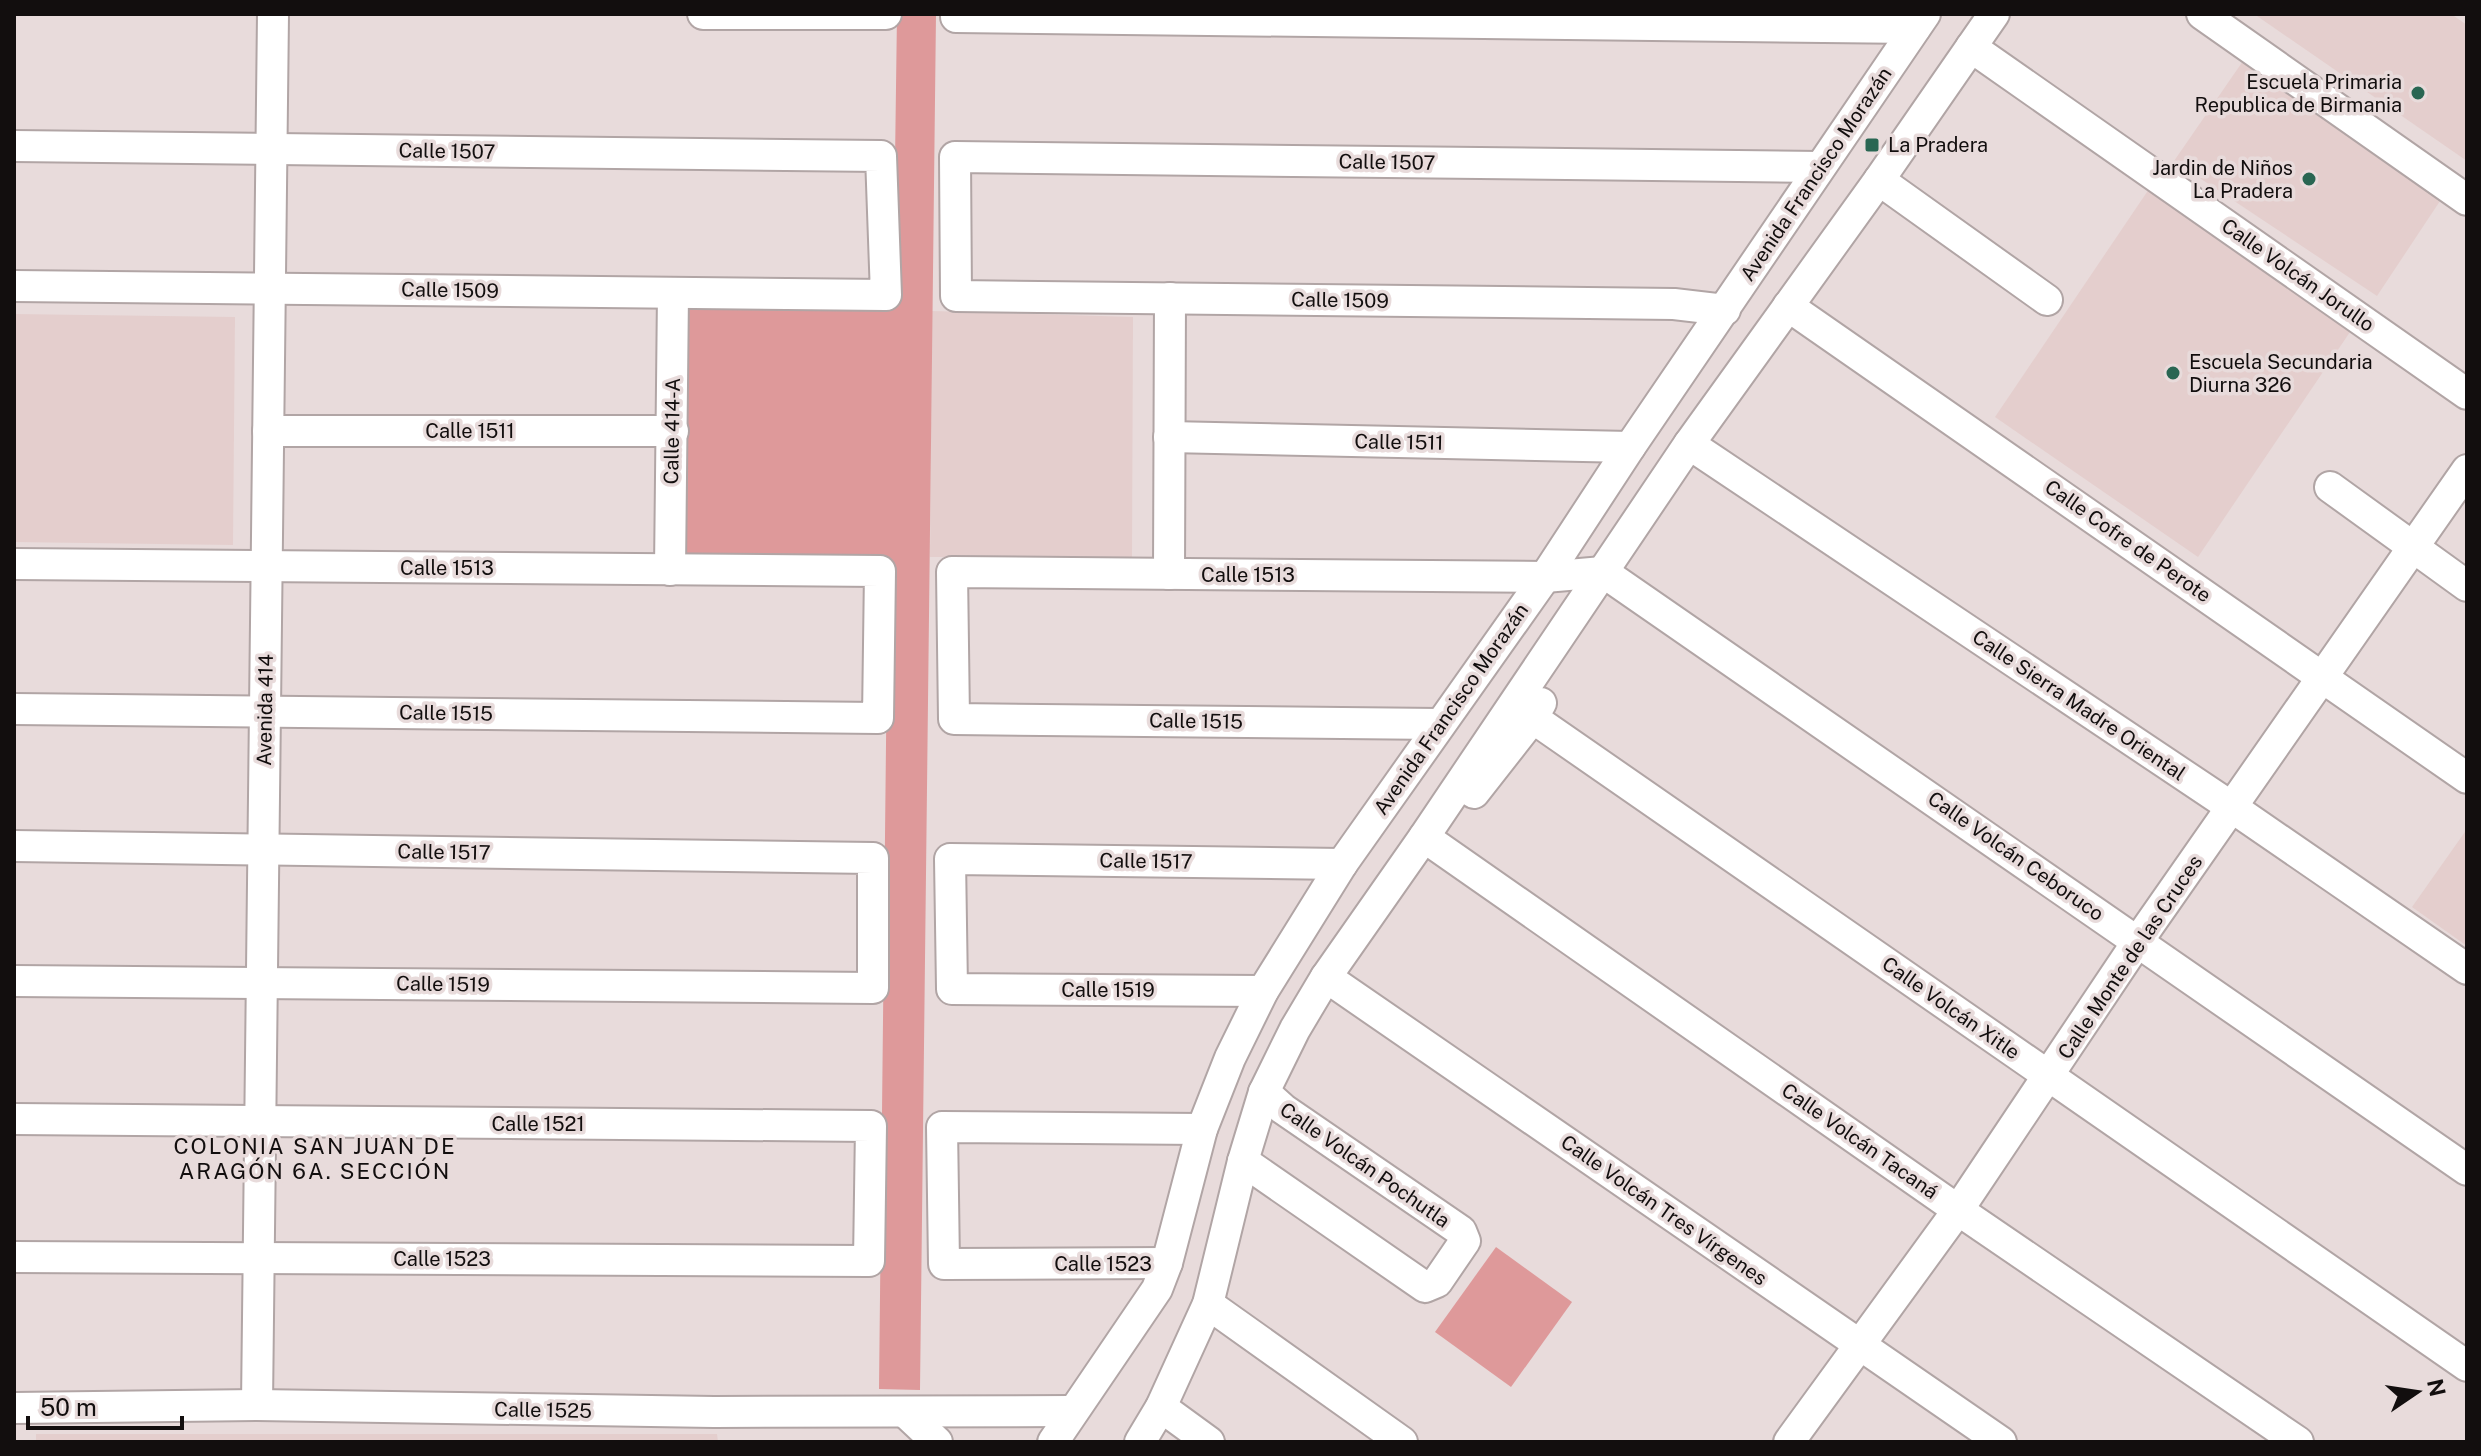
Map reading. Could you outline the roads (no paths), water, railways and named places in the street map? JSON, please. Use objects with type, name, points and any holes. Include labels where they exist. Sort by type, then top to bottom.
[{"type":"street","name":"Avenida 414","points":[[257,1405],[273,14]]},
{"type":"street","points":[[703,14],[886,15]]},
{"type":"street","points":[[1140,1442],[1161,1407],[1208,1304],[1243,1161],[1264,1092],[1295,1029],[1326,977],[1432,825],[1523,712],[1603,572],[1689,444],[1994,14]]},
{"type":"street","points":[[2202,14],[2467,200]]},
{"type":"street","points":[[956,15],[1920,21]]},
{"type":"street","name":"Avenida Francisco Morazán","points":[[1053,1442],[1157,1289],[1167,1263],[1202,1129],[1230,1058],[1263,991],[1342,864],[1545,577],[1920,21]]},
{"type":"street","name":"Calle Volcán Jorullo","points":[[1971,47],[2467,394]]},
{"type":"street","name":"Calle 1507","points":[[14,146],[881,156],[886,295]]},
{"type":"street","name":"Calle 1507","points":[[956,296],[955,157],[1819,167]]},
{"type":"street","points":[[1879,180],[2047,300]]},
{"type":"street","name":"Calle 1509","points":[[14,286],[886,295]]},
{"type":"street","name":"Calle 414-A","points":[[670,570],[673,293]]},
{"type":"street","name":"Calle 1509","points":[[956,296],[1674,304],[1725,310]]},
{"type":"street","points":[[1169,574],[1170,298]]},
{"type":"street","name":"Calle Cofre de Perote","points":[[1788,306],[2467,778]]},
{"type":"street","name":"Calle 1511","points":[[268,431],[673,431]]},
{"type":"street","name":"Calle 1511","points":[[1169,437],[1630,447]]},
{"type":"street","name":"Calle Sierra Madre Oriental","points":[[1689,444],[2233,808],[2467,969]]},
{"type":"street","name":"Calle Monte de las Cruces","points":[[1789,1442],[1958,1210],[2138,941],[2467,470]]},
{"type":"street","points":[[2330,487],[2467,586]]},
{"type":"street","name":"Calle 1513","points":[[14,564],[880,571],[878,718]]},
{"type":"street","name":"Calle 1513","points":[[954,719],[952,572],[1545,577],[1603,572]]},
{"type":"street","name":"Calle Volcán Ceboruco","points":[[1603,572],[2467,1170]]},
{"type":"street","name":"Calle 1515","points":[[14,709],[878,718]]},
{"type":"street","name":"Calle Volcán Xitle","points":[[1523,712],[2467,1366]]},
{"type":"street","name":"Calle 1515","points":[[954,719],[1439,724]]},
{"type":"street","name":"Calle Volcán Tacaná","points":[[1432,825],[1958,1210],[2298,1442]]},
{"type":"street","name":"Calle 1517","points":[[14,846],[873,858],[873,988]]},
{"type":"street","name":"Calle 1517","points":[[952,989],[950,859],[1342,864]]},
{"type":"street","name":"Calle Volcán Tres Vírgenes","points":[[1326,977],[2001,1442]]},
{"type":"street","name":"Calle 1519","points":[[14,981],[873,988]]},
{"type":"street","name":"Calle 1519","points":[[952,989],[1263,991]]},
{"type":"street","name":"Calle Volcán Pochutla","points":[[1243,1161],[1421,1285],[1430,1287],[1437,1282],[1463,1245],[1465,1237],[1461,1231],[1283,1109],[1264,1092]]},
{"type":"street","name":"Calle 1521","points":[[14,1119],[871,1126],[869,1261]]},
{"type":"street","name":"Calle 1523","points":[[1167,1263],[944,1264],[942,1127],[1202,1129]]},
{"type":"street","name":"Calle 1523","points":[[14,1257],[869,1261]]},
{"type":"street","points":[[1208,1304],[1402,1442]]},
{"type":"street","name":"Calle 1525","points":[[14,1408],[257,1405],[714,1412],[1072,1411]]},
{"type":"street","points":[[1161,1407],[1209,1442]]},
{"type":"street","points":[[905,1412],[937,1442]]},
{"type":"place","name":"Escuela Primaria Republica de Birmania","points":[[2418,93]]},
{"type":"place","name":"La Pradera","points":[[1872,145]]},
{"type":"place","name":"Jardin de Niños La Pradera","points":[[2309,179]]},
{"type":"place","name":"Escuela Secundaria Diurna 326","points":[[2173,373]]},
{"type":"district","name":"COLONIA SAN JUAN DE ARAGÓN 6A. SECCIÓN","points":[[315,1158]]}]
